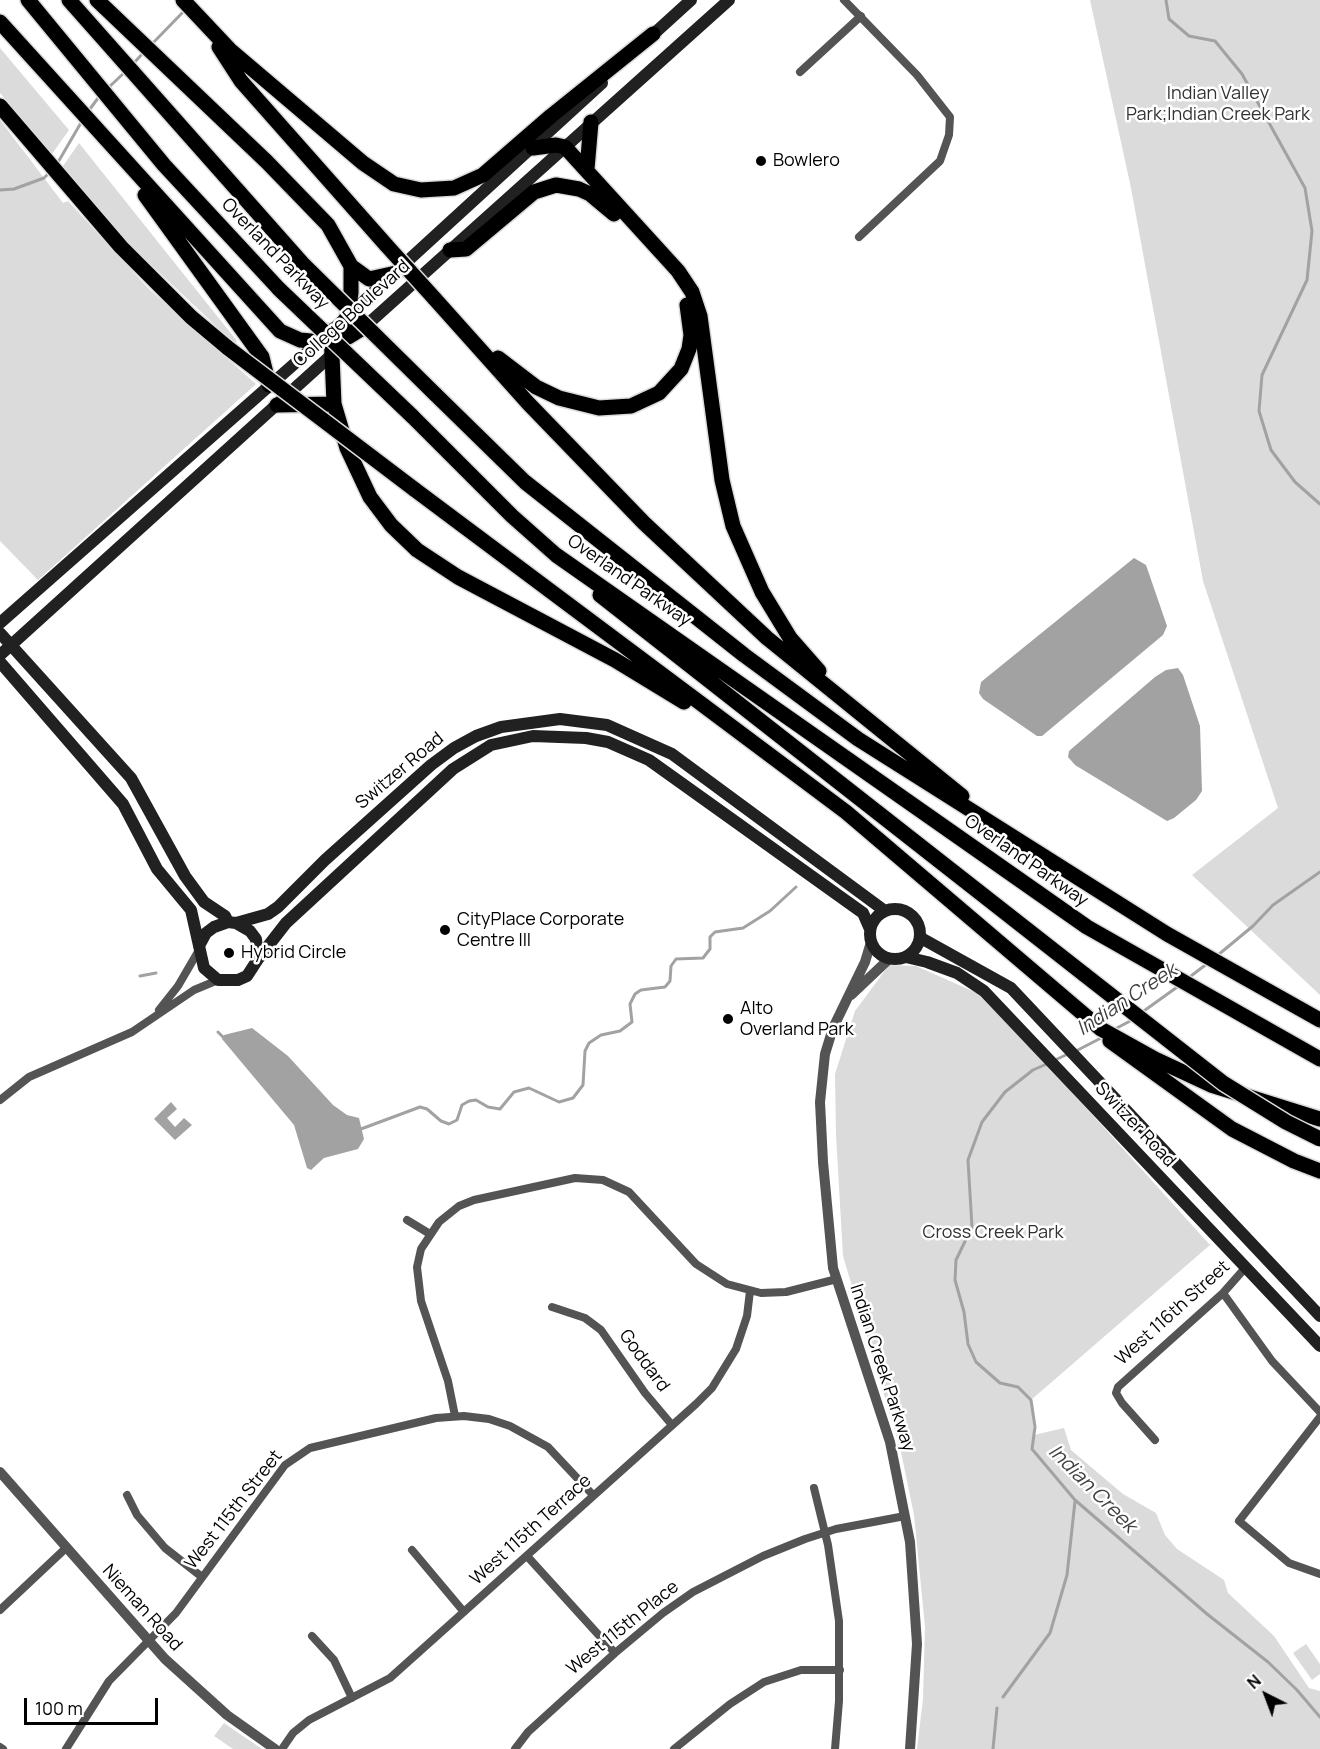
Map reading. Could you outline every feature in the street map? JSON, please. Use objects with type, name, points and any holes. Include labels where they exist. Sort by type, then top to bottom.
[{"type":"highway","name":"Overland Parkway","points":[[28,0],[134,131],[279,289],[556,555],[1087,927],[1144,962],[1225,1004],[1320,1059]]},
{"type":"highway","name":"Overland Parkway","points":[[69,0],[302,263],[525,483],[744,655],[858,739],[1167,934],[1320,1020]]},
{"type":"highway","points":[[97,0],[119,18],[309,204],[328,225],[351,266],[369,279],[396,273]]},
{"type":"highway","points":[[183,0],[205,25],[285,98],[381,176],[408,188],[438,191],[467,184],[483,175],[551,116],[653,34]]},
{"type":"highway","points":[[0,22],[272,324],[290,337],[333,343],[366,326]]},
{"type":"highway","points":[[205,25],[241,81],[528,403],[644,523],[767,638],[1020,843]]},
{"type":"highway","points":[[5,112],[84,205],[150,276],[228,348],[891,848],[1101,1029],[1232,1129],[1320,1171]]},
{"type":"highway","points":[[587,169],[591,122]]},
{"type":"highway","points":[[533,148],[556,145],[565,147],[678,271],[692,292],[700,316],[722,480],[742,550],[762,592],[790,638],[842,698]]},
{"type":"highway","points":[[120,157],[262,357],[269,385]]},
{"type":"highway","points":[[450,250],[466,249],[534,192],[556,185],[579,189],[607,206],[679,289],[689,311],[691,335],[686,359],[668,386],[641,403],[610,408],[572,402],[536,387],[455,322]]},
{"type":"highway","points":[[351,266],[351,293],[345,318],[333,343],[334,404],[347,448],[370,497],[391,525],[417,550],[458,577],[615,660],[696,710],[717,716]]},
{"type":"highway","points":[[277,405],[334,404]]},
{"type":"highway","points":[[556,555],[614,608],[1224,1083],[1278,1118],[1320,1139]]},
{"type":"highway","points":[[1126,1048],[1211,1085],[1320,1119]]},
{"type":"main road","name":"College Boulevard","points":[[345,318],[533,148],[691,0]]},
{"type":"main road","name":"College Boulevard","points":[[366,326],[729,0]]},
{"type":"main road","name":"College Boulevard","points":[[0,623],[269,385],[333,343]]},
{"type":"main road","name":"College Boulevard","points":[[0,655],[277,405],[333,343]]},
{"type":"main road","points":[[0,633],[136,785],[185,876],[204,902],[232,923],[250,931],[256,939],[258,959],[247,976],[238,980],[218,980],[204,968],[191,910],[157,869],[118,798],[0,662]]},
{"type":"main road","name":"Switzer Road","points":[[232,923],[268,914],[278,907],[325,860],[443,755],[487,731],[532,721],[577,720],[622,730],[672,754],[885,911],[900,909],[908,912],[918,923],[921,938],[1011,988],[1054,1031],[1095,1078],[1320,1316]]},
{"type":"main road","points":[[532,721],[533,736]]},
{"type":"main road","name":"Switzer Road","points":[[258,959],[286,923],[340,875],[439,780],[465,760],[497,743],[533,736],[572,735],[621,747],[649,760],[722,810],[862,913],[870,928]]},
{"type":"main road","points":[[118,798],[136,785]]},
{"type":"main road","points":[[722,810],[731,797]]},
{"type":"main road","points":[[325,860],[340,875]]},
{"type":"main road","points":[[885,911],[878,915],[870,928],[871,942],[875,950],[889,959]]},
{"type":"main road","points":[[199,948],[206,933],[214,927],[232,923]]},
{"type":"main road","points":[[906,957],[913,953],[921,938]]},
{"type":"main road","name":"Switzer Road","points":[[889,959],[906,957],[927,962],[957,974],[984,991],[1031,1038],[1080,1093],[1320,1346]]},
{"type":"street","points":[[844,0],[917,75],[950,117],[950,135],[940,161],[859,237]]},
{"type":"street","points":[[800,72],[861,16]]},
{"type":"street","name":"Indian Creek Parkway","points":[[871,942],[865,962],[844,1001],[828,1042],[820,1094],[829,1240],[837,1280],[879,1402],[905,1516],[915,1589],[917,1644],[910,1749]]},
{"type":"street","points":[[155,1015],[178,986],[199,948]]},
{"type":"street","name":"Indian Creek Parkway","points":[[844,1001],[889,959]]},
{"type":"street","points":[[0,1100],[29,1077],[132,1032],[200,987],[218,980]]},
{"type":"street","points":[[455,1416],[448,1381],[421,1301],[418,1284],[421,1250],[430,1234],[450,1212],[474,1200],[565,1179],[590,1178],[617,1185],[628,1192],[696,1264],[727,1284],[750,1291],[786,1292],[837,1280]]},
{"type":"street","points":[[407,1220],[430,1234]]},
{"type":"street","name":"West 116th Street","points":[[1155,1440],[1122,1403],[1116,1393],[1118,1387],[1223,1293],[1246,1267]]},
{"type":"street","name":"West 115th Terrace","points":[[282,1749],[293,1733],[309,1720],[390,1678],[711,1388],[725,1369],[744,1329],[750,1291]]},
{"type":"street","points":[[1223,1293],[1272,1361],[1320,1412]]},
{"type":"street","name":"Goddard","points":[[552,1308],[585,1318],[601,1330],[645,1393],[672,1425]]},
{"type":"street","name":"West 115th Street","points":[[66,1749],[109,1681],[176,1613],[276,1476],[295,1456],[322,1443],[436,1418],[455,1416],[489,1419],[530,1435],[562,1460],[593,1495]]},
{"type":"street","points":[[1320,1418],[1239,1521],[1289,1563],[1320,1574]]},
{"type":"street","name":"Nieman Road","points":[[0,1472],[148,1640],[197,1690],[275,1749]]},
{"type":"street","points":[[814,1488],[826,1533],[839,1621],[840,1670],[835,1749]]},
{"type":"street","points":[[127,1495],[137,1515],[165,1548],[202,1578]]},
{"type":"street","name":"West 115th Place","points":[[516,1749],[528,1731],[615,1653],[663,1613],[710,1583],[763,1556],[826,1533],[905,1516]]},
{"type":"street","points":[[0,1610],[66,1548]]},
{"type":"street","points":[[412,1550],[464,1612]]},
{"type":"street","points":[[527,1556],[615,1653]]},
{"type":"street","points":[[312,1636],[334,1660],[352,1698]]},
{"type":"street","points":[[674,1749],[730,1704],[764,1682],[801,1670],[840,1670]]},
{"type":"green space","name":"Indian Valley Park;Indian Creek Park","points":[[1090,0],[1320,0],[1320,995],[1192,875],[1278,808],[1203,581],[1131,188]]},
{"type":"green space","points":[[0,48],[69,130],[52,154],[0,93]]},
{"type":"green space","points":[[0,120],[63,203],[68,201],[148,288],[256,384],[38,580],[0,541]]},
{"type":"green space","points":[[79,143],[237,341],[235,344],[126,241],[63,166]]},
{"type":"green space","name":"Cross Creek Park","points":[[889,965],[916,966],[986,997],[1210,1245],[1031,1400],[1034,1435],[1064,1428],[1071,1450],[1123,1494],[1156,1513],[1165,1535],[1177,1549],[1224,1580],[1228,1593],[1274,1636],[1309,1688],[1320,1691],[1320,1749],[917,1749],[923,1699],[925,1627],[914,1515],[901,1452],[843,1256],[836,1135],[835,1074],[855,1011]]},
{"type":"green space","points":[[1306,1644],[1320,1664],[1320,1674],[1312,1680],[1293,1653]]},
{"type":"green space","points":[[224,1723],[262,1749],[233,1749],[214,1736]]},
{"type":"shaded area","points":[[1134,558],[1146,565],[1167,626],[1163,635],[1042,736],[1037,736],[983,699],[979,693],[981,682]]},
{"type":"shaded area","points":[[1178,668],[1183,675],[1200,726],[1202,791],[1196,800],[1167,821],[1075,765],[1068,757],[1069,751],[1155,677],[1166,670]]},
{"type":"shaded area","points":[[252,1028],[288,1056],[333,1105],[347,1115],[359,1118],[364,1139],[358,1149],[324,1158],[311,1170],[307,1168],[294,1125],[222,1039],[224,1035]]},
{"type":"shaded area","points":[[171,1102],[177,1109],[167,1118],[175,1127],[184,1118],[192,1125],[175,1140],[154,1119]]},
{"type":"waterway","name":"Indian Creek","points":[[1166,0],[1169,19],[1189,36],[1215,41],[1242,74],[1305,188],[1312,231],[1307,280],[1262,375],[1259,411],[1271,450],[1295,482],[1320,504]]},
{"type":"waterway","points":[[151,45],[186,9]]},
{"type":"waterway","points":[[132,65],[144,52]]},
{"type":"waterway","points":[[108,88],[125,72]]},
{"type":"waterway","points":[[87,113],[101,94]]},
{"type":"waterway","points":[[57,164],[82,121]]},
{"type":"waterway","points":[[0,190],[14,189],[44,178],[51,171]]},
{"type":"waterway","name":"Indian Creek","points":[[1218,955],[1253,926],[1273,905],[1320,872]]},
{"type":"waterway","points":[[361,1129],[420,1107],[427,1109],[441,1121],[449,1124],[457,1120],[462,1105],[469,1101],[476,1100],[488,1107],[500,1109],[514,1092],[529,1088],[559,1102],[573,1098],[583,1085],[585,1051],[589,1043],[601,1035],[620,1031],[632,1022],[630,1004],[635,994],[641,990],[665,987],[670,981],[671,966],[676,959],[703,958],[710,949],[710,937],[715,932],[743,928],[770,911],[796,887]]},
{"type":"waterway","name":"Indian Creek","points":[[1187,979],[1208,963]]},
{"type":"waterway","points":[[140,976],[156,973]]},
{"type":"waterway","name":"Indian Creek","points":[[1141,1013],[1180,985]]},
{"type":"waterway","name":"Indian Creek","points":[[1113,1030],[1134,1019]]},
{"type":"waterway","points":[[218,1032],[223,1037]]},
{"type":"waterway","name":"Indian Creek","points":[[1074,1052],[1103,1037]]},
{"type":"waterway","name":"Indian Creek","points":[[1055,1060],[1068,1054]]},
{"type":"waterway","name":"Indian Creek","points":[[1049,1063],[1033,1070],[1005,1092],[982,1122],[968,1160],[972,1227],[956,1260],[955,1280],[964,1312],[968,1344],[976,1362],[1000,1383],[1018,1387],[1031,1400],[1035,1427],[1032,1449],[1075,1500],[1207,1614],[1268,1662],[1297,1690],[1320,1717]]},
{"type":"waterway","points":[[1003,1697],[1050,1633],[1067,1575],[1075,1501]]},
{"type":"waterway","points":[[993,1749],[997,1708]]},
{"type":"place","name":"Bowlero","points":[[761,161]]},
{"type":"place","name":"CityPlace Corporate Centre III","points":[[445,930]]},
{"type":"place","name":"Hybrid Circle","points":[[229,953]]},
{"type":"place","name":"Alto Overland Park","points":[[728,1019]]}]
